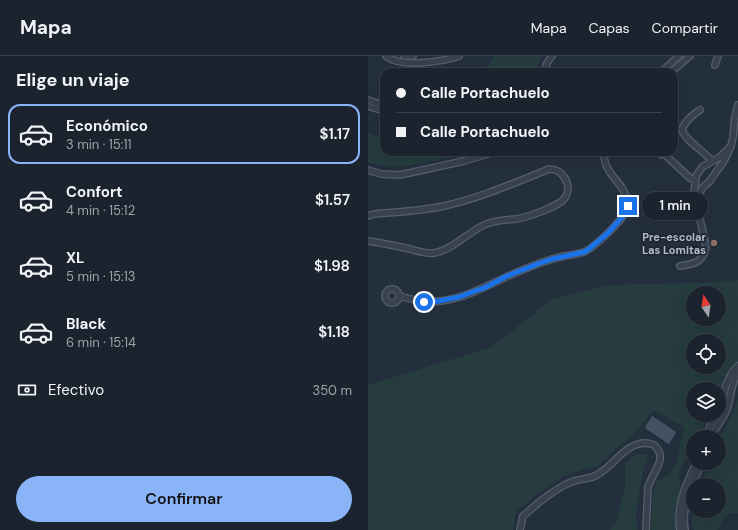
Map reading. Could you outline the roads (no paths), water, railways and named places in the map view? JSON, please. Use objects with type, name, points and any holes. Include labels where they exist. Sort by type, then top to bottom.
[{"type":"street","points":[[386,56],[396,61],[417,63],[443,60],[459,56]]},
{"type":"street","points":[[404,56],[413,56]]},
{"type":"street","points":[[545,68],[552,56]]},
{"type":"street","points":[[666,68],[679,56]]},
{"type":"street","points":[[676,68],[690,56]]},
{"type":"street","points":[[715,65],[718,56]]},
{"type":"street","points":[[368,100],[380,104]]},
{"type":"street","points":[[697,206],[702,188],[724,161],[731,146],[736,127],[736,110],[738,105]]},
{"type":"street","points":[[368,106],[380,110]]},
{"type":"street","points":[[700,110],[687,121],[682,128],[682,131],[686,137],[712,161]]},
{"type":"street","points":[[680,266],[697,262],[705,252],[706,241],[694,193],[697,173],[712,161],[720,157],[731,146]]},
{"type":"street","points":[[368,170],[382,174],[400,175],[481,156]]},
{"type":"street","points":[[399,296],[424,302],[449,300],[470,294],[507,276],[540,263],[584,252],[589,249],[608,233],[624,215],[628,206],[624,191],[614,179],[607,167],[604,156]]},
{"type":"street","points":[[666,156],[690,178],[695,180]]},
{"type":"street","points":[[704,167],[710,169],[713,175]]},
{"type":"street","points":[[368,216],[445,206],[492,192],[549,169],[554,169],[561,173],[568,184],[567,194],[561,202],[516,219],[499,220],[485,224],[451,246],[435,252],[425,252],[368,240]]},
{"type":"street","points":[[695,180],[697,187],[702,188]]},
{"type":"street","points":[[726,386],[733,371],[738,366]]},
{"type":"street","points":[[714,430],[726,413],[731,388],[738,373]]},
{"type":"street","points":[[520,530],[523,516],[532,507],[573,481],[594,476],[606,468],[624,451],[637,445],[647,443],[654,446],[660,453],[661,458],[648,487],[646,530]]},
{"type":"street","points":[[680,530],[680,505],[693,470]]},
{"type":"street","points":[[685,530],[685,506],[699,470]]},
{"type":"place","name":"Pre-escolar Las Lomitas","points":[[714,243]]}]
